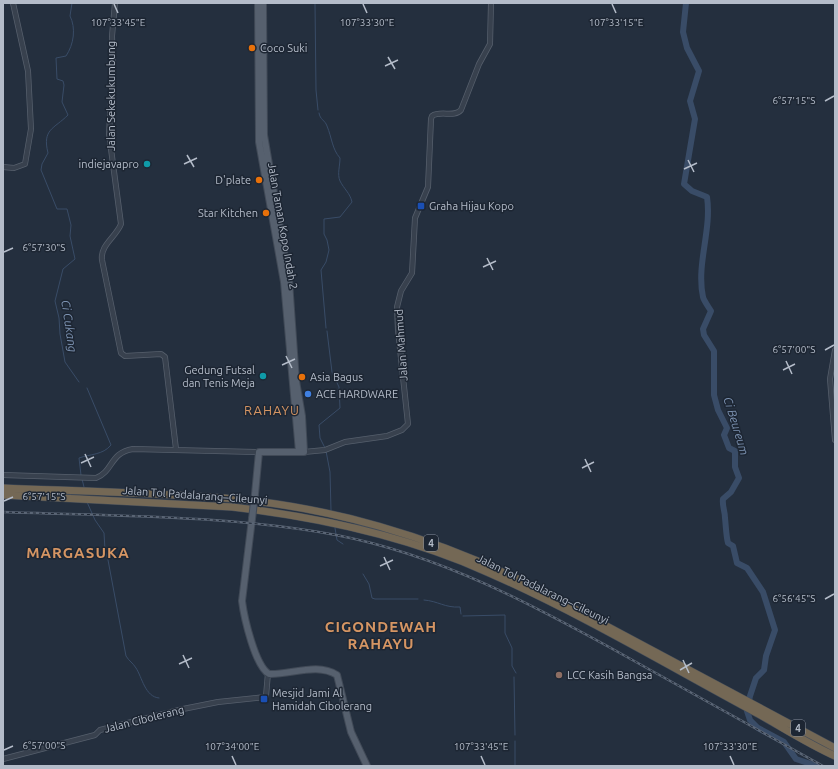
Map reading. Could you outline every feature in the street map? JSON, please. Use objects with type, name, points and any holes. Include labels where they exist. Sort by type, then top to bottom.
[{"type":"highway","name":"Jalan Tol Padalarang–Cileunyi","points":[[3,488],[78,495]]},
{"type":"highway","name":"Jalan Tol Padalarang–Cileunyi","points":[[3,495],[90,495],[268,511],[350,528],[425,548],[468,564],[525,590],[835,748]]},
{"type":"highway","name":"Jalan Tol Padalarang–Cileunyi","points":[[760,711],[835,757]]},
{"type":"main road","name":"Jalan Taman Kopo Indah 2","points":[[258,3],[259,142],[284,282],[290,325],[300,416],[302,452]]},
{"type":"main road","name":"Jalan Taman Kopo Indah 2","points":[[263,3],[264,135],[289,281],[290,325]]},
{"type":"main road","points":[[302,452],[259,452],[243,592],[243,614],[258,659],[268,673],[318,669],[337,675],[351,732],[367,766]]},
{"type":"street","points":[[3,168],[14,168],[25,164],[31,129],[28,71],[12,3]]},
{"type":"street","name":"Jalan Sekekukumbung","points":[[115,3],[112,36],[113,68],[109,134],[121,224],[116,234],[104,248],[102,260],[121,353],[125,356],[161,354],[165,357],[176,449]]},
{"type":"street","name":"Jalan Mahmud","points":[[302,452],[326,450],[345,442],[387,436],[402,430],[408,424],[397,307],[401,291],[412,273],[415,218],[428,187],[430,119],[437,113],[456,114],[461,110],[479,64],[490,44],[491,3]]},
{"type":"street","points":[[835,350],[830,379],[835,440]]},
{"type":"street","points":[[3,475],[82,478],[100,476],[118,454],[124,450],[134,449],[259,452]]},
{"type":"street","name":"Jalan Cibolerang","points":[[3,759],[95,735],[100,730],[118,725],[176,711],[218,702],[265,697],[268,673]]},
{"type":"waterway","name":"Ci Cukang","points":[[72,3],[70,16],[73,26],[73,36],[71,46],[66,56],[56,58],[57,79],[63,81],[62,102],[68,115],[50,130],[48,134],[48,153],[42,164],[41,170],[57,209],[67,209],[71,225],[70,236],[75,259],[63,269],[55,301],[65,362],[79,382]]},
{"type":"waterway","points":[[315,3],[316,90],[318,110]]},
{"type":"waterway","name":"Ci Beureum","points":[[686,3],[683,32],[687,48],[699,71],[690,101],[695,119],[684,184],[692,191],[707,197],[708,222],[701,272],[701,285],[704,299],[711,311],[703,329],[704,335],[714,351],[714,395],[718,410],[727,428],[724,435],[729,448],[735,451],[735,467],[739,478],[731,492],[723,499],[727,537],[728,543],[733,546],[737,563],[747,568],[763,592],[775,630],[766,656],[764,670],[756,678],[747,711],[750,720],[758,728],[784,742],[796,759],[817,766]]},
{"type":"waterway","points":[[319,113],[329,130],[337,155],[340,158],[339,178],[352,202],[340,217],[324,219],[324,234],[329,250],[326,262],[321,270],[326,328]]},
{"type":"waterway","points":[[325,448],[320,438],[319,425],[340,408],[339,387],[332,372],[327,331]]},
{"type":"waterway","name":"Ci Cukang","points":[[81,475],[79,458],[104,451],[111,445],[87,388]]},
{"type":"waterway","points":[[326,451],[330,472],[331,510]]},
{"type":"waterway","name":"Ci Cukang","points":[[82,479],[84,487]]},
{"type":"waterway","name":"Ci Cukang","points":[[87,502],[95,520],[104,533],[105,550],[126,656],[136,668],[144,686],[150,694],[159,698]]},
{"type":"waterway","points":[[335,528],[337,540],[343,544]]},
{"type":"waterway","points":[[363,574],[369,584],[372,598],[418,599]]},
{"type":"waterway","points":[[424,600],[460,607],[461,614]]},
{"type":"waterway","points":[[463,616],[505,615],[505,633],[512,648],[512,666],[516,673]]},
{"type":"waterway","points":[[514,677],[515,735]]},
{"type":"waterway","points":[[515,741],[515,766]]},
{"type":"railway","points":[[3,512],[212,520],[295,528],[336,535],[413,555],[486,584],[557,619],[823,766]]},
{"type":"place","name":"Coco Suki","points":[[252,48]]},
{"type":"place","name":"indiejavapro","points":[[147,164]]},
{"type":"place","name":"D'plate","points":[[259,180]]},
{"type":"place","name":"Graha Hijau Kopo","points":[[421,206]]},
{"type":"place","name":"Star Kitchen","points":[[266,213]]},
{"type":"place","name":"Gedung Futsal dan Tenis Meja","points":[[263,376]]},
{"type":"place","name":"Asia Bagus","points":[[302,377]]},
{"type":"place","name":"ACE HARDWARE","points":[[308,394]]},
{"type":"place","name":"LCC Kasih Bangsa","points":[[559,675]]},
{"type":"place","name":"Mesjid Jami Al Hamidah Cibolerang","points":[[264,699]]},
{"type":"district","name":"RAHAYU","points":[[272,410]]},
{"type":"district","name":"MARGASUKA","points":[[78,553]]},
{"type":"district","name":"CIGONDEWAH RAHAYU","points":[[381,636]]}]
